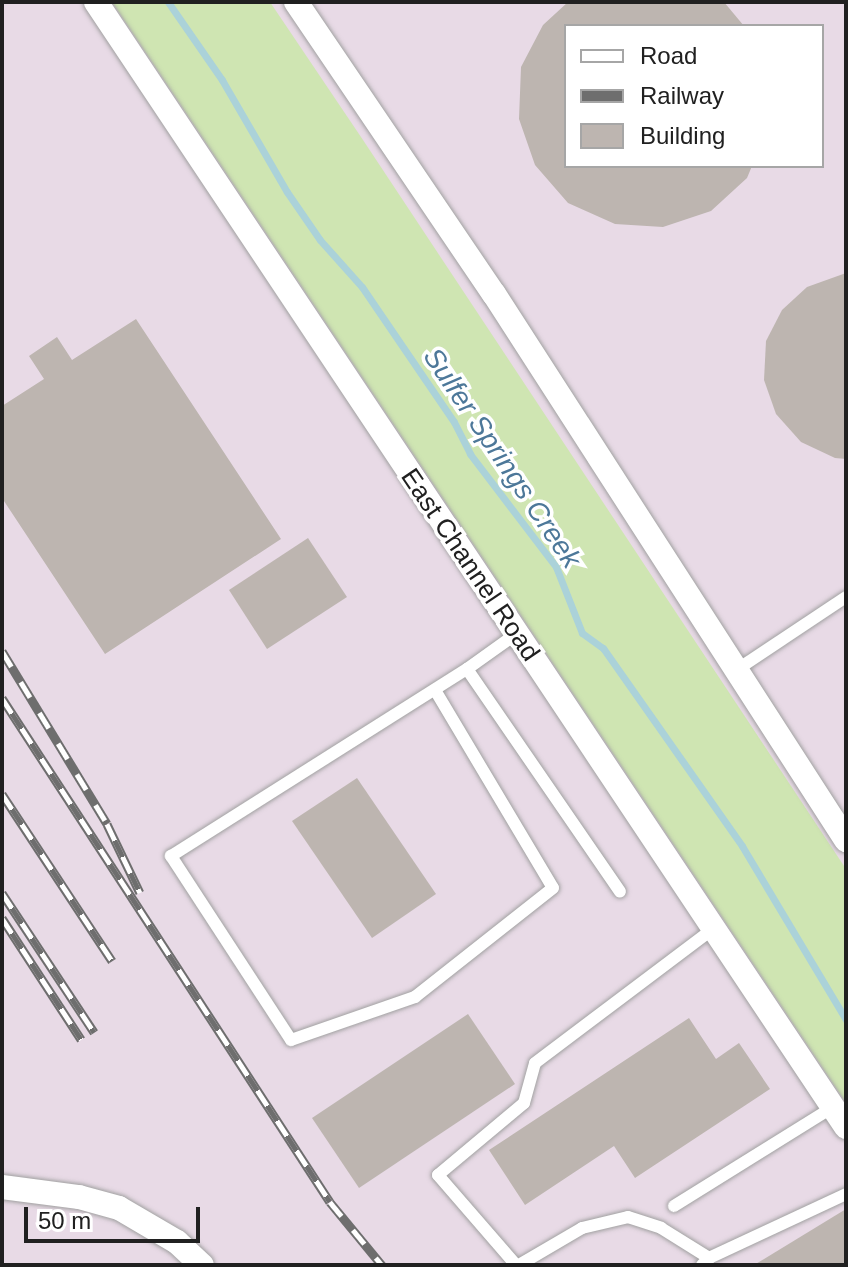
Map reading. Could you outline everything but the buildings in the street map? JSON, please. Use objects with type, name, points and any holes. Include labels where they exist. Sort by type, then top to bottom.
[{"type":"street","name":"East Channel Road","points":[[96,2],[839,1117]]},
{"type":"street","points":[[296,2],[494,294],[734,671],[846,840]]},
{"type":"street","points":[[2,1187],[79,1197],[119,1208],[177,1242],[202,1265]]},
{"type":"lane","points":[[734,671],[846,597]]},
{"type":"lane","points":[[435,690],[553,888],[415,997],[291,1040],[171,856],[435,690],[516,634]]},
{"type":"lane","points":[[467,669],[620,892]]},
{"type":"lane","points":[[713,929],[535,1063],[524,1103],[438,1175],[518,1265],[582,1228],[628,1217],[661,1228],[705,1262],[846,1194]]},
{"type":"lane","points":[[674,1206],[839,1117]]},
{"type":"shaded area","points":[[2,2],[196,2],[846,978],[846,1265],[2,1265]]},
{"type":"shaded area","points":[[242,2],[846,2],[846,901]]},
{"type":"green space","points":[[112,2],[270,2],[363,140],[846,869],[846,1103]]},
{"type":"waterway","name":"Sulfer Springs Creek","points":[[168,2],[222,80],[287,192],[320,240],[362,287],[454,422],[470,454],[556,567],[582,633],[603,648],[742,846],[846,1020]]},
{"type":"railway","points":[[2,651],[107,824],[140,893]]},
{"type":"railway","points":[[2,698],[330,1202],[382,1265]]},
{"type":"railway","points":[[2,794],[112,961]]},
{"type":"railway","points":[[2,893],[94,1032]]},
{"type":"railway","points":[[2,918],[81,1039]]}]
